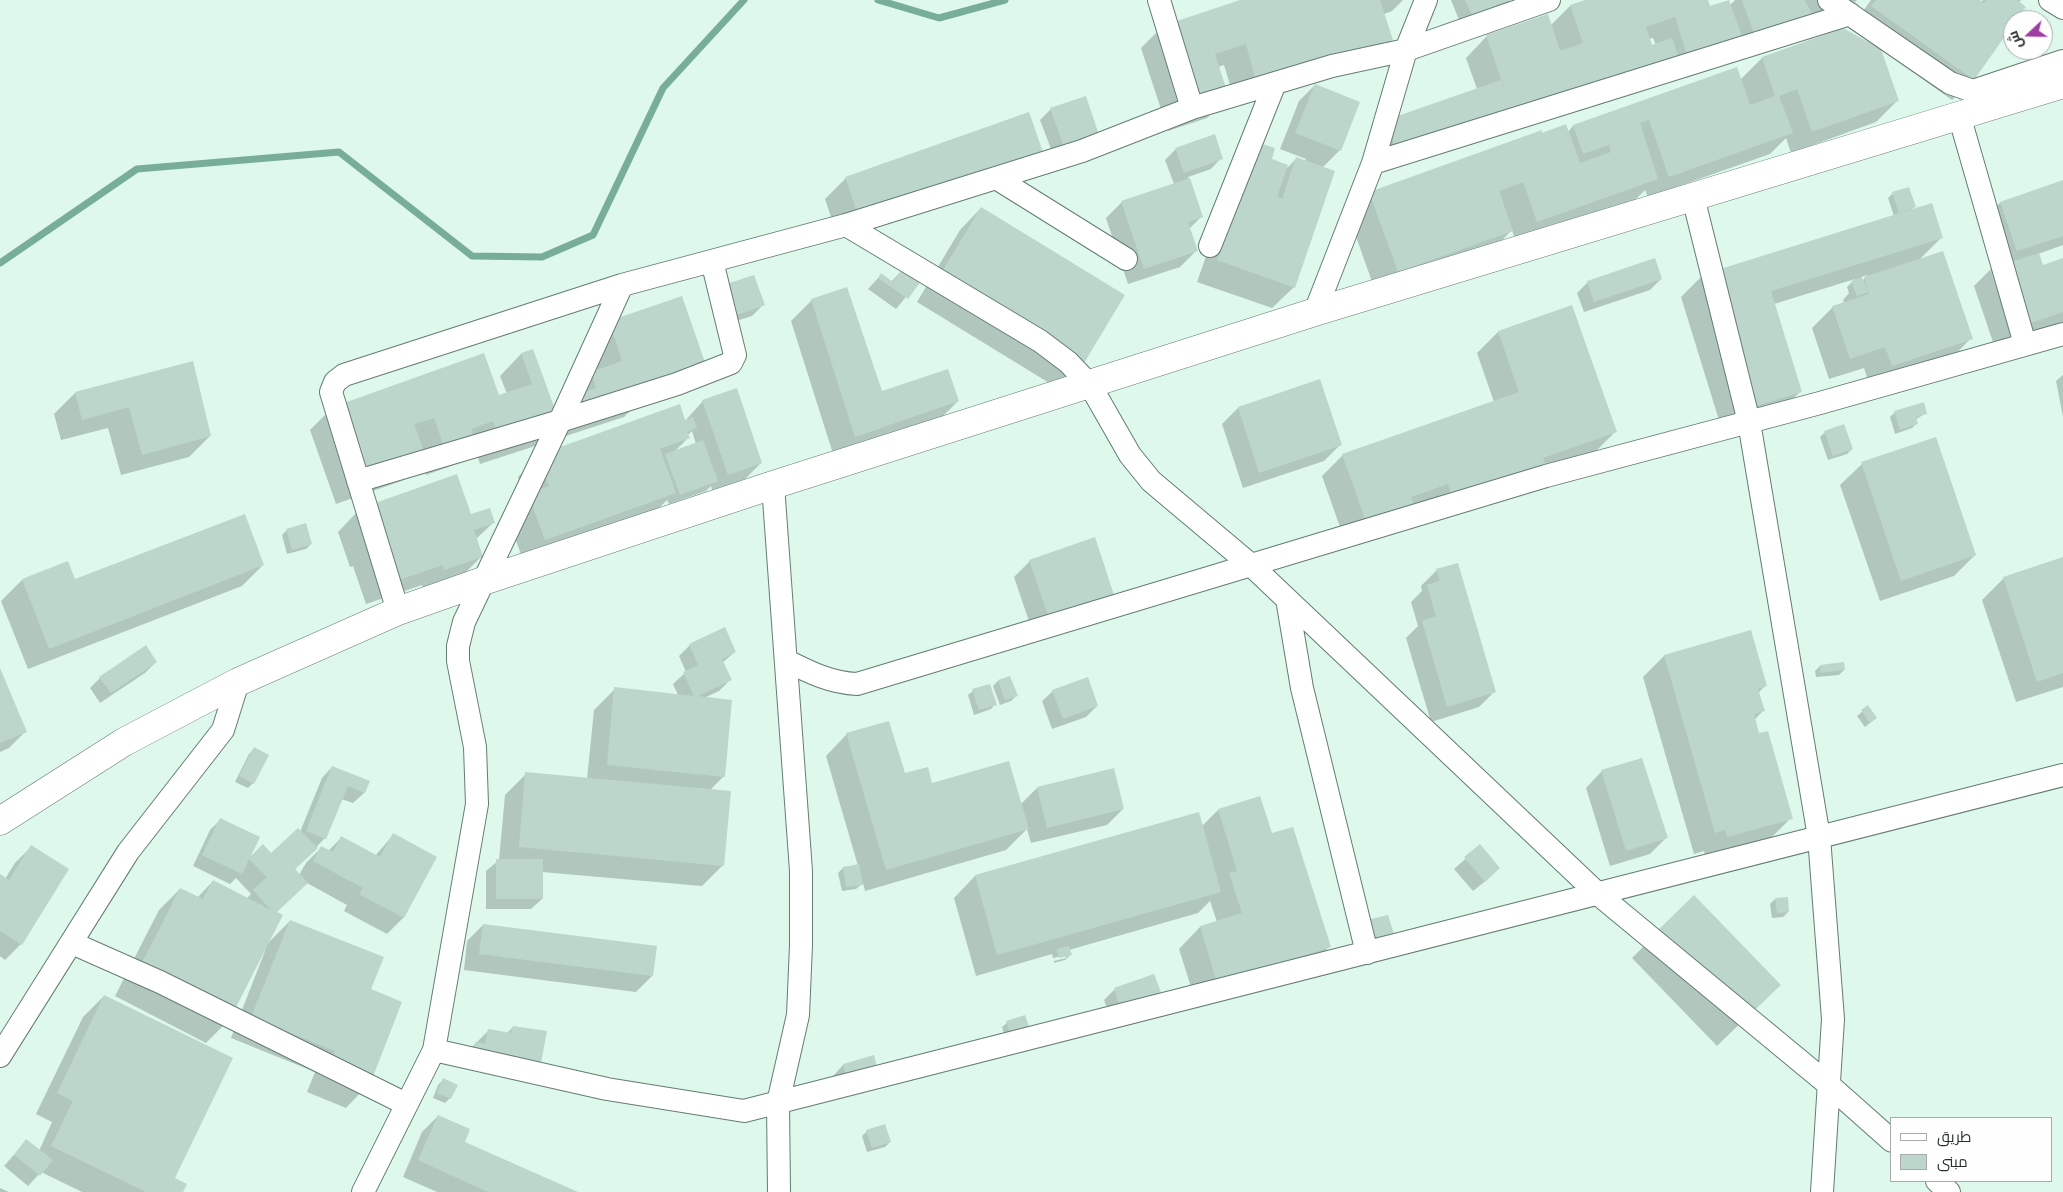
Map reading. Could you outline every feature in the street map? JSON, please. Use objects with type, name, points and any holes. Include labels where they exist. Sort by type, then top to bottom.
[{"type":"main road","points":[[0,821],[124,742],[238,682],[398,611],[773,485],[1315,312],[2063,84]]},
{"type":"street","points":[[1315,312],[1373,163],[1406,50],[1426,0]]},
{"type":"street","points":[[398,611],[331,392],[335,382],[344,374],[622,285],[846,225],[1082,150],[1192,108],[1332,66],[1406,50],[1549,0]]},
{"type":"street","points":[[1829,0],[1950,83],[1972,91],[2063,61]]},
{"type":"street","points":[[2050,0],[2063,8]]},
{"type":"street","points":[[1161,1],[1192,108]]},
{"type":"street","points":[[1373,163],[1850,14]]},
{"type":"street","points":[[1210,246],[1275,83]]},
{"type":"street","points":[[1959,115],[2025,344]]},
{"type":"street","points":[[996,178],[1126,259]]},
{"type":"street","points":[[1693,196],[1749,422],[1819,837],[1833,1019],[1822,1192]]},
{"type":"street","points":[[846,225],[1040,341],[1068,362],[1090,385],[1130,456],[1152,481],[1252,566],[1598,894],[1829,1085],[1890,1139]]},
{"type":"street","points":[[358,482],[560,421],[677,384],[725,366],[734,360],[736,355],[712,261]]},
{"type":"street","points":[[363,1192],[434,1050],[477,804],[475,747],[458,661],[458,646],[464,622],[560,421],[622,285]]},
{"type":"street","points":[[787,661],[841,684],[857,684],[1546,476],[1749,422],[2063,334]]},
{"type":"street","points":[[773,485],[801,871],[801,945],[798,1015],[778,1103],[779,1192]]},
{"type":"street","points":[[1287,599],[1302,688],[1366,953]]},
{"type":"street","points":[[0,1056],[128,852],[223,730],[238,682]]},
{"type":"street","points":[[434,1050],[607,1089],[744,1111],[2063,775]]},
{"type":"street","points":[[72,943],[160,982],[406,1104]]},
{"type":"street","points":[[1937,1182],[1949,1192]]},
{"type":"building","points":[[1240,0],[1380,0],[1393,40],[1257,84],[1246,44],[1215,54],[1229,97],[1189,111],[1162,26]]},
{"type":"building","points":[[1465,0],[1510,0],[1472,15]]},
{"type":"building","points":[[1585,0],[1708,0],[1710,6],[1729,0],[1742,36],[1687,55],[1675,17],[1646,27],[1652,45],[1672,38],[1679,58],[1399,157],[1386,120],[1501,80],[1512,111],[1486,35],[1548,14],[1560,51],[1583,43],[1570,5]]},
{"type":"building","points":[[1742,0],[1804,0],[1813,14],[1755,36]]},
{"type":"building","points":[[1876,0],[1980,0],[1984,3],[1986,0],[2017,0],[2026,7],[2024,10],[2003,10],[2003,39],[1974,80],[1871,6]]},
{"type":"building","points":[[1843,28],[1881,49],[1899,101],[1812,132],[1797,89],[1779,96],[1793,133],[1669,177],[1649,120],[1640,123],[1658,179],[1537,222],[1523,182],[1499,191],[1513,231],[1398,272],[1369,192],[1542,130],[1542,133],[1566,124],[1580,163],[1611,152],[1609,145],[1583,154],[1573,125],[1737,67],[1750,105],[1775,96],[1762,57]]},
{"type":"building","points":[[1315,84],[1360,102],[1341,151],[1295,133]]},
{"type":"building","points":[[1086,96],[1099,135],[1064,147],[1050,108]]},
{"type":"building","points":[[1029,112],[1043,152],[859,218],[845,177]]},
{"type":"building","points":[[1215,134],[1223,159],[1184,173],[1175,148]]},
{"type":"building","points":[[1259,143],[1275,148],[1272,159],[1288,165],[1277,197],[1282,199],[1296,157],[1335,171],[1295,288],[1217,260]]},
{"type":"building","points":[[1190,178],[1203,217],[1188,222],[1198,251],[1144,269],[1121,201]]},
{"type":"building","points":[[2063,180],[2063,236],[2017,251],[2000,202]]},
{"type":"building","points":[[1909,187],[1916,207],[1899,213],[1892,192]]},
{"type":"building","points":[[1932,203],[1943,238],[1771,291],[1802,392],[1743,410],[1701,275]]},
{"type":"building","points":[[981,207],[1125,295],[1081,368],[937,280]]},
{"type":"building","points":[[1943,251],[1973,339],[1892,366],[1885,347],[1850,359],[1832,306],[1869,294],[1864,277]]},
{"type":"building","points":[[2039,253],[2043,265],[2063,258],[2063,312],[2010,330],[1990,269]]},
{"type":"building","points":[[1655,258],[1662,279],[1594,302],[1587,281]]},
{"type":"building","points":[[903,268],[921,281],[908,299],[878,278],[881,273],[893,282]]},
{"type":"building","points":[[754,275],[765,305],[734,316],[723,285]]},
{"type":"building","points":[[1862,277],[1868,292],[1857,296],[1851,281]]},
{"type":"building","points":[[847,287],[882,391],[948,369],[959,401],[855,437],[811,299]]},
{"type":"building","points":[[682,296],[708,371],[583,418],[576,395],[596,388],[591,372],[622,361],[609,321]]},
{"type":"building","points":[[1572,305],[1617,432],[1543,458],[1546,467],[1453,500],[1448,484],[1411,497],[1415,507],[1367,524],[1342,454],[1519,392],[1498,331]]},
{"type":"building","points":[[533,349],[560,423],[502,444],[493,421],[471,429],[477,444],[447,455],[434,418],[414,424],[427,459],[357,484],[330,408],[484,353],[499,395],[532,384],[521,353]]},
{"type":"building","points":[[193,361],[211,436],[142,455],[129,407],[82,420],[75,392]]},
{"type":"building","points":[[1320,379],[1342,445],[1259,473],[1238,407]]},
{"type":"building","points":[[737,388],[762,463],[728,475],[702,400]]},
{"type":"building","points":[[1924,402],[1927,414],[1916,417],[1918,424],[1900,430],[1894,411]]},
{"type":"building","points":[[680,404],[685,420],[693,417],[697,428],[687,432],[690,438],[660,449],[676,493],[545,540],[528,493],[549,486],[538,455]]},
{"type":"building","points":[[1844,424],[1853,449],[1833,456],[1824,431]]},
{"type":"building","points":[[1936,437],[1976,555],[1901,581],[1861,462]]},
{"type":"building","points":[[703,440],[718,481],[680,495],[665,454]]},
{"type":"building","points":[[457,474],[471,514],[490,508],[495,523],[474,530],[483,557],[444,570],[443,565],[387,584],[358,509]]},
{"type":"building","points":[[245,514],[264,565],[49,649],[22,579],[68,561],[75,579]]},
{"type":"building","points":[[306,523],[312,544],[292,550],[286,529]]},
{"type":"building","points":[[1095,537],[1115,598],[1050,621],[1029,560]]},
{"type":"building","points":[[2063,557],[2063,673],[2037,682],[2003,577]]},
{"type":"building","points":[[1458,563],[1496,692],[1447,707],[1422,621],[1436,616],[1427,585],[1440,581],[1436,569]]},
{"type":"building","points":[[725,627],[736,652],[722,659],[732,680],[698,696],[732,700],[725,777],[607,765],[614,687],[694,696],[683,672],[698,665],[689,644]]},
{"type":"building","points":[[1751,630],[1767,686],[1758,689],[1765,711],[1754,714],[1759,733],[1768,731],[1793,819],[1727,837],[1725,830],[1715,833],[1664,655]]},
{"type":"building","points":[[146,645],[157,662],[111,693],[99,677]]},
{"type":"building","points":[[1844,662],[1845,670],[1820,673],[1820,665]]},
{"type":"building","points":[[0,668],[27,732],[0,743]]},
{"type":"building","points":[[1010,676],[1018,696],[1005,700],[998,680]]},
{"type":"building","points":[[1088,677],[1098,706],[1063,719],[1052,690]]},
{"type":"building","points":[[990,684],[997,705],[979,710],[972,689]]},
{"type":"building","points":[[1868,705],[1877,718],[1870,723],[1861,710]]},
{"type":"building","points":[[889,721],[905,773],[928,767],[932,783],[1009,761],[1029,829],[886,870],[846,733]]},
{"type":"building","points":[[254,747],[269,755],[254,784],[239,776]]},
{"type":"building","points":[[1642,758],[1668,838],[1626,851],[1601,770]]},
{"type":"building","points":[[332,766],[370,781],[365,793],[348,786],[326,839],[306,831]]},
{"type":"building","points":[[1114,768],[1124,809],[1047,828],[1037,787]]},
{"type":"building","points":[[525,772],[731,791],[724,866],[519,847]]},
{"type":"building","points":[[1260,796],[1272,833],[1293,827],[1331,947],[1217,983],[1200,926],[1242,913],[1229,873],[1237,871],[1218,809]]},
{"type":"building","points":[[1199,812],[1221,892],[997,955],[975,875]]},
{"type":"building","points":[[220,818],[260,837],[251,856],[263,844],[271,853],[298,828],[318,848],[295,869],[308,883],[277,912],[283,915],[228,1023],[136,975],[180,888],[203,899],[213,880],[271,910],[253,890],[267,877],[249,859],[242,874],[202,855]]},
{"type":"building","points":[[393,833],[437,857],[404,918],[359,894],[363,888],[313,861],[321,846],[333,852],[341,836],[380,857]]},
{"type":"building","points":[[1480,844],[1500,868],[1485,882],[1464,857]]},
{"type":"building","points":[[31,845],[69,869],[22,945],[0,931],[0,874],[9,880]]},
{"type":"building","points":[[496,859],[543,859],[543,899],[496,899]]},
{"type":"building","points":[[859,864],[863,885],[846,887],[843,867]]},
{"type":"building","points":[[1694,895],[1781,985],[1739,1025],[1652,936]]},
{"type":"building","points":[[1788,897],[1789,912],[1777,913],[1775,898]]},
{"type":"building","points":[[1388,915],[1394,934],[1372,940],[1367,920]]},
{"type":"building","points":[[290,920],[384,957],[371,989],[402,1002],[369,1087],[327,1071],[335,1051],[251,1017]]},
{"type":"building","points":[[483,924],[657,946],[653,976],[479,954]]},
{"type":"building","points":[[1069,946],[1072,955],[1059,958],[1057,949]]},
{"type":"building","points":[[1154,974],[1162,995],[1121,1010],[1114,988]]},
{"type":"building","points":[[104,995],[233,1058],[175,1178],[187,1184],[183,1192],[146,1192],[51,1146],[73,1101],[57,1093]]},
{"type":"building","points":[[1025,1015],[1031,1032],[1012,1039],[1006,1021]]},
{"type":"building","points":[[513,1026],[547,1031],[541,1063],[474,1051],[475,1042],[485,1044],[488,1029],[511,1033]]},
{"type":"building","points":[[874,1055],[879,1074],[848,1083],[843,1064]]},
{"type":"building","points":[[443,1078],[458,1085],[451,1099],[437,1093]]},
{"type":"building","points":[[438,1115],[470,1129],[465,1142],[578,1192],[488,1192],[418,1160]]},
{"type":"building","points":[[885,1124],[891,1142],[872,1148],[866,1130]]},
{"type":"building","points":[[26,1139],[53,1160],[40,1176],[14,1155]]},
{"type":"waterway","points":[[0,263],[137,169],[339,152],[472,256],[542,257],[593,235],[663,88],[744,0]]},
{"type":"waterway","points":[[878,0],[939,18],[1005,0]]}]
